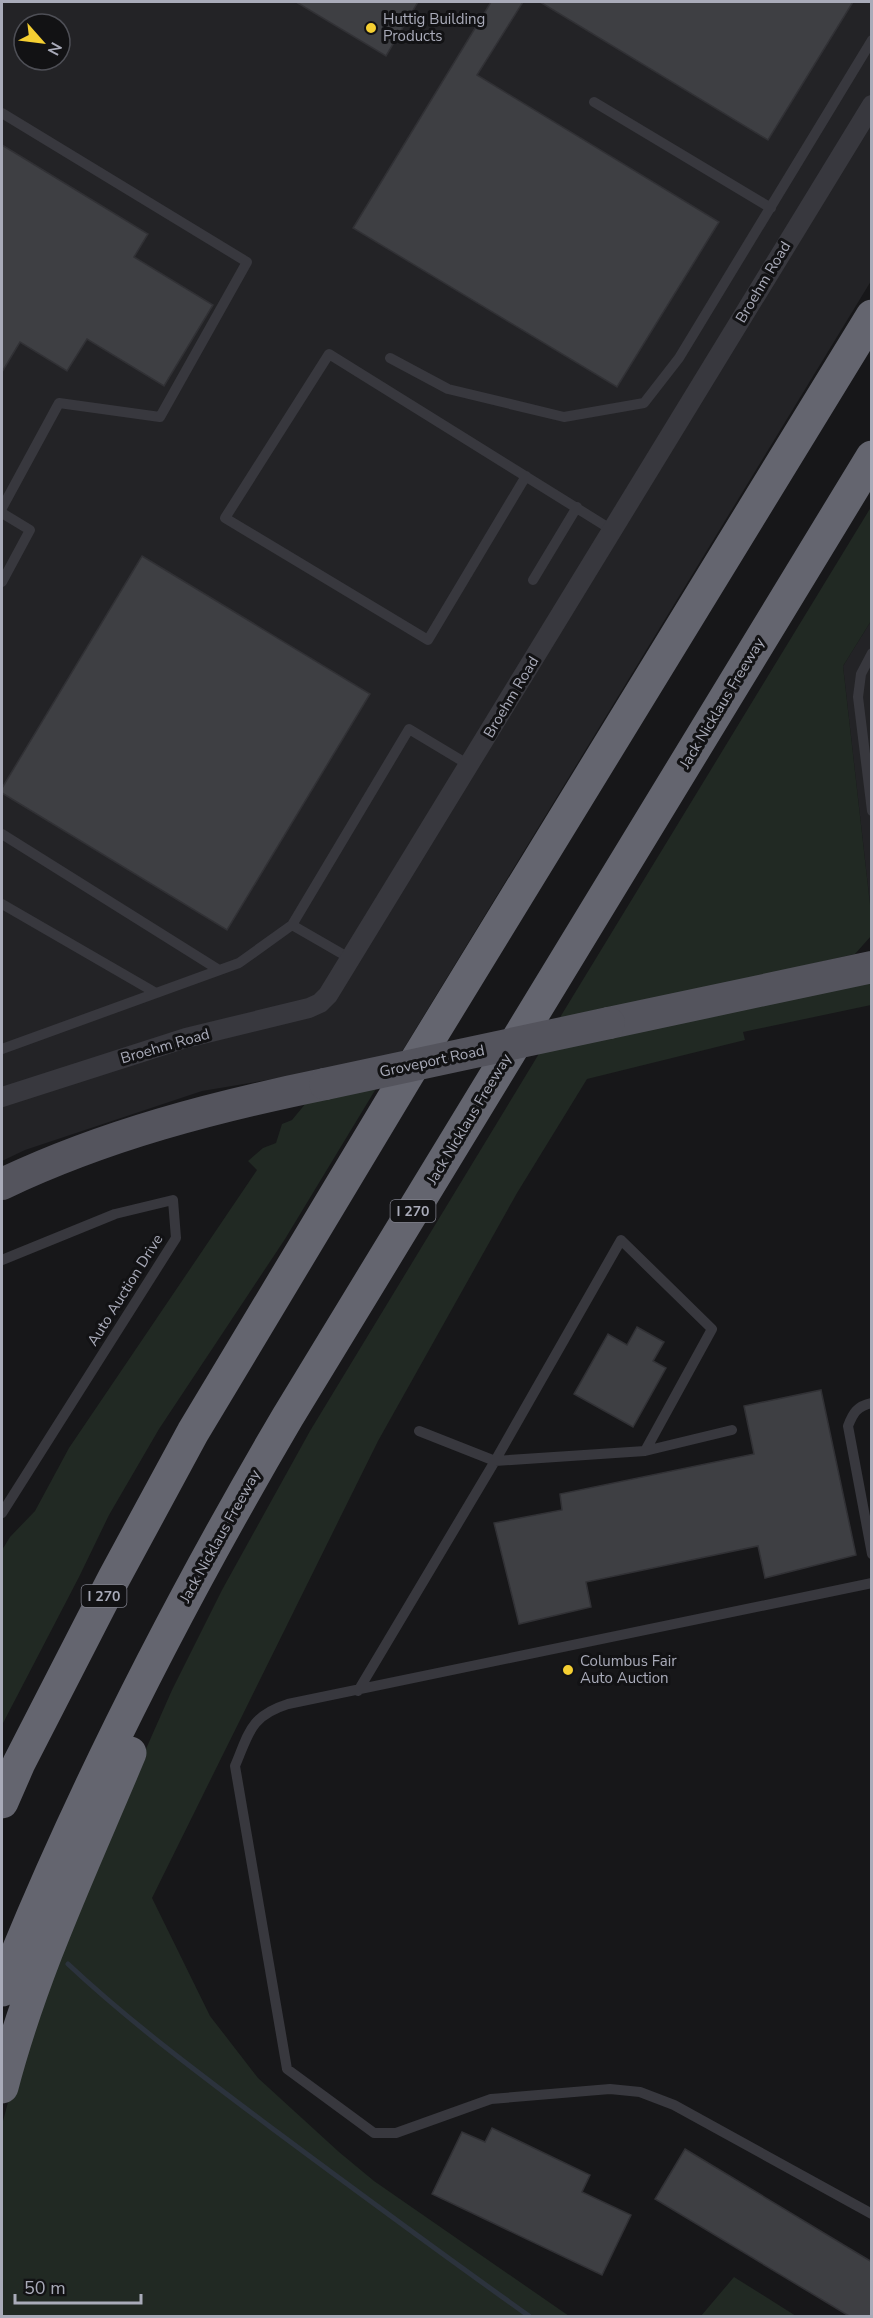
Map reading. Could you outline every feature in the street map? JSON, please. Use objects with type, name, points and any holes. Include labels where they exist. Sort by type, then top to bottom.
[{"type":"highway","name":"I 270","points":[[2,1802],[10,1775],[193,1432],[420,1054],[864,334]]},
{"type":"highway","name":"Jack Nicklaus Freeway","points":[[2,1990],[90,1788],[136,1693],[225,1525],[287,1418],[872,457]]},
{"type":"highway","points":[[2,2087],[13,2044],[32,1988],[225,1525]]},
{"type":"main road","name":"Groveport Road","points":[[2,1184],[45,1164],[138,1129],[214,1107],[872,967]]},
{"type":"street","name":"Broehm Road","points":[[2,1097],[186,1038],[309,1008],[320,1003],[328,995],[872,105]]},
{"type":"lane","points":[[390,358],[448,389],[564,417],[644,403],[680,358],[872,40]]},
{"type":"lane","points":[[594,102],[771,208]]},
{"type":"lane","points":[[2,113],[247,262],[160,417],[60,403],[2,508]]},
{"type":"lane","points":[[526,476],[428,640],[225,518],[329,354],[577,507],[612,530]]},
{"type":"lane","points":[[533,580],[577,507]]},
{"type":"lane","points":[[2,513],[30,530],[2,582]]},
{"type":"lane","points":[[872,653],[861,674],[858,697],[872,811]]},
{"type":"lane","points":[[2,1049],[238,963],[292,925],[409,729],[469,765]]},
{"type":"lane","points":[[2,834],[219,970]]},
{"type":"lane","points":[[2,904],[156,993]]},
{"type":"lane","points":[[292,925],[351,959]]},
{"type":"lane","name":"Auto Auction Drive","points":[[2,1260],[115,1214],[173,1200],[176,1238],[2,1513]]},
{"type":"lane","points":[[358,1691],[495,1461],[621,1240],[712,1329],[645,1451]]},
{"type":"lane","points":[[872,1403],[862,1405],[853,1413],[848,1426],[872,1554]]},
{"type":"lane","points":[[419,1431],[495,1461],[645,1451],[732,1430]]},
{"type":"lane","points":[[872,1583],[288,1704],[268,1711],[250,1730],[235,1767],[287,2069],[374,2133],[396,2133],[491,2099],[610,2089],[640,2092],[674,2104],[872,2214]]},
{"type":"shaded area","points":[[2,2],[871,2],[871,281],[398,1058],[202,1091],[25,1150],[2,1161]]},
{"type":"shaded area","points":[[871,507],[871,621],[843,666],[871,913],[871,936],[855,954],[627,1006],[559,1019]]},
{"type":"shaded area","points":[[871,621],[871,913],[843,666]]},
{"type":"shaded area","points":[[871,981],[871,1005],[743,1032],[745,1040],[587,1079],[517,1193],[378,1441],[152,1898],[210,2016],[258,2078],[374,2181],[569,2316],[2,2316],[3,2121],[25,2038],[82,1894],[172,1690],[222,1590],[310,1431],[540,1052]]},
{"type":"shaded area","points":[[377,1087],[285,1239],[159,1429],[109,1515],[2,1725],[2,1550],[10,1537],[35,1511],[69,1448],[257,1170],[248,1161],[263,1148],[276,1143],[282,1124],[292,1120],[306,1103]]},
{"type":"shaded area","points":[[734,2277],[796,2316],[701,2316]]},
{"type":"building","name":"Huttig Building Products","points":[[296,2],[418,2],[386,56]]},
{"type":"building","points":[[491,2],[523,2],[477,75],[719,222],[617,387],[353,228]]},
{"type":"building","points":[[540,2],[853,2],[768,140]]},
{"type":"building","points":[[2,145],[148,234],[134,257],[213,305],[164,386],[87,339],[67,371],[20,342],[2,372]]},
{"type":"building","points":[[142,556],[370,694],[227,930],[2,793],[2,788]]},
{"type":"building","points":[[637,1327],[664,1342],[653,1361],[666,1368],[633,1427],[574,1394],[608,1334],[627,1345]]},
{"type":"building","points":[[821,1390],[856,1555],[765,1578],[758,1546],[586,1582],[591,1607],[519,1624],[494,1523],[562,1510],[560,1494],[754,1454],[744,1406]]},
{"type":"building","points":[[492,2128],[590,2175],[582,2192],[631,2215],[602,2275],[432,2194],[462,2132],[485,2142]]},
{"type":"building","points":[[685,2149],[872,2262],[872,2316],[849,2316],[655,2199]]},
{"type":"waterway","points":[[68,1964],[141,2027],[217,2087],[529,2316]]},
{"type":"place","name":"Huttig Building Products","points":[[371,28]]},
{"type":"place","name":"Columbus Fair Auto Auction","points":[[568,1670]]}]
